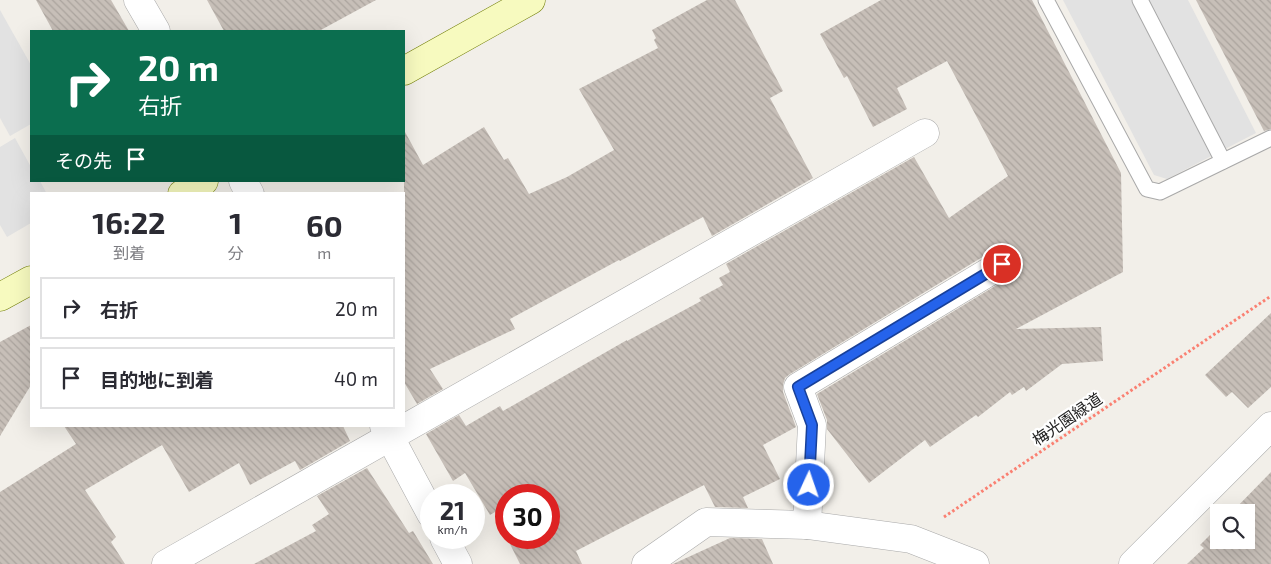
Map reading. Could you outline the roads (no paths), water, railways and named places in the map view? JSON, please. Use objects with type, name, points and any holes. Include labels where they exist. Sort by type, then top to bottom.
[{"type":"street","points":[[138,0],[155,30]]},
{"type":"street","points":[[405,69],[531,0]]},
{"type":"street","points":[[405,421],[925,133]]},
{"type":"street","points":[[185,192],[202,182]]},
{"type":"street","points":[[807,525],[812,425],[798,387],[1002,264]]},
{"type":"street","points":[[0,297],[30,281]]},
{"type":"street","points":[[1133,564],[1271,426]]},
{"type":"street","points":[[166,564],[387,431],[420,493]]},
{"type":"street","points":[[646,564],[706,522],[807,525],[911,539],[975,564]]},
{"type":"street","points":[[450,549],[458,564]]},
{"type":"lane","points":[[1046,0],[1147,189],[1160,192],[1271,138]]},
{"type":"lane","points":[[1140,0],[1223,162]]}]
